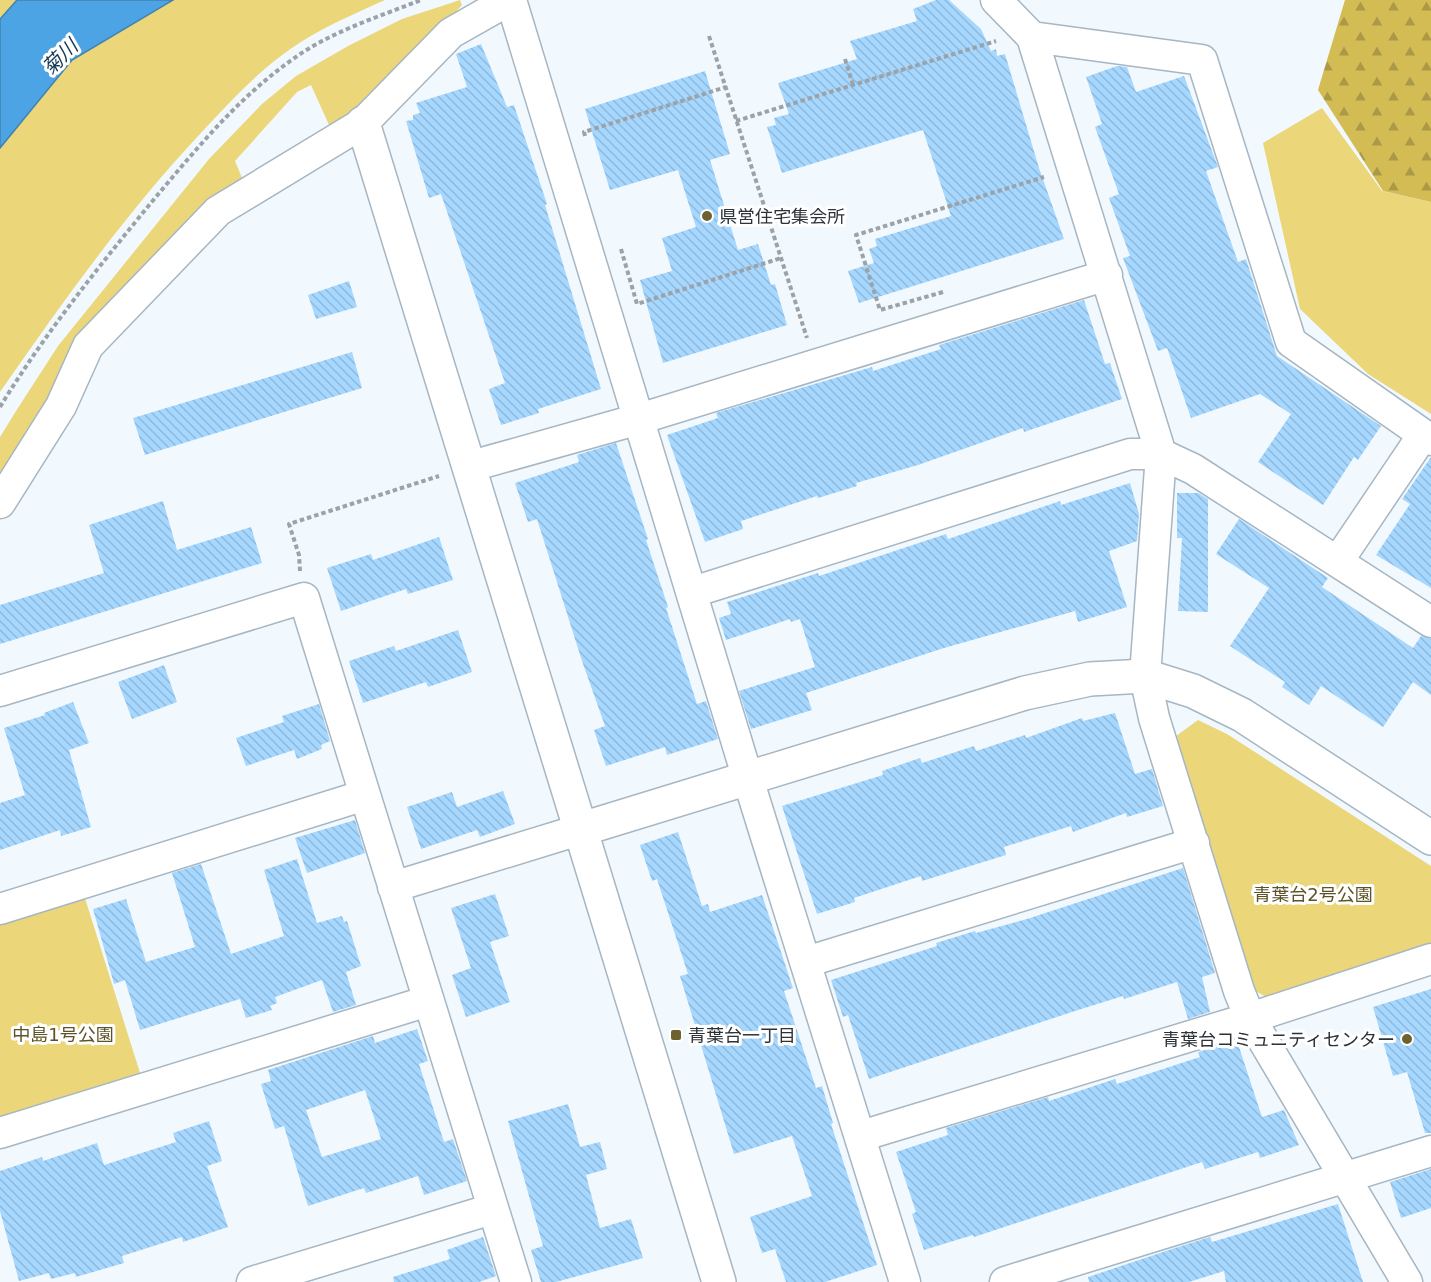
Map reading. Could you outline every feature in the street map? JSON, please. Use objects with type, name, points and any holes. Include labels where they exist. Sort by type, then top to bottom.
[{"type":"street","points":[[0,503],[61,406],[94,338],[218,212],[363,123],[451,33],[510,0],[693,592],[748,779],[905,1282]]},
{"type":"street","points":[[996,0],[1019,37],[1107,275],[1161,454],[1145,676],[1154,718],[1239,991],[1250,1018],[1407,1282]]},
{"type":"street","points":[[1019,37],[1202,60],[1291,342],[1427,437],[1338,561]]},
{"type":"street","points":[[363,123],[582,829],[719,1282]]},
{"type":"street","points":[[468,467],[639,419],[1107,275]]},
{"type":"street","points":[[693,592],[1130,454],[1161,454],[1193,469],[1431,622]]},
{"type":"street","points":[[0,692],[304,598],[516,1282]]},
{"type":"street","points":[[393,887],[1025,693],[1090,679],[1145,676],[1193,691],[1242,715],[1431,838]]},
{"type":"street","points":[[0,909],[365,795]]},
{"type":"street","points":[[806,962],[1194,843]]},
{"type":"street","points":[[861,1136],[1250,1018],[1431,959]]},
{"type":"street","points":[[0,1133],[428,1001]]},
{"type":"street","points":[[1005,1282],[1431,1151]]},
{"type":"street","points":[[252,1282],[492,1209]]},
{"type":"path","points":[[0,407],[105,259],[179,170],[255,88],[295,57],[343,32],[421,0]]},
{"type":"path","points":[[709,36],[816,364]]},
{"type":"path","points":[[736,121],[1019,37]]},
{"type":"path","points":[[845,59],[853,85]]},
{"type":"path","points":[[588,144],[584,132],[726,87]]},
{"type":"path","points":[[954,288],[880,310],[856,235],[1049,176]]},
{"type":"path","points":[[620,247],[638,304],[781,258]]},
{"type":"path","points":[[304,598],[299,555],[289,524],[468,467]]},
{"type":"green space","points":[[0,0],[385,0],[300,42],[253,79],[172,164],[120,227],[0,392]]},
{"type":"green space","points":[[460,0],[462,5],[400,72],[366,101],[329,125],[311,85],[297,92],[235,161],[245,185],[187,226],[0,495],[0,437],[16,411],[58,346],[209,159],[262,104],[296,76],[402,19]]},
{"type":"green space","points":[[1345,0],[1431,0],[1431,202],[1383,191],[1318,90]]},
{"type":"green space","points":[[1322,108],[1382,191],[1431,202],[1431,414],[1368,374],[1300,309],[1263,143]]},
{"type":"green space","name":"青葉台2号公園","points":[[1198,720],[1227,734],[1431,866],[1431,950],[1271,1000],[1249,987],[1172,739]]},
{"type":"green space","name":"中島1号公園","points":[[84,895],[141,1076],[0,1119],[0,921]]},
{"type":"water","name":"菊川","points":[[17,0],[173,0],[72,60],[0,148],[0,19]]},
{"type":"building","points":[[936,0],[949,0],[981,29],[991,51],[996,49],[997,56],[1005,54],[1039,168],[1064,239],[859,303],[848,271],[874,263],[869,249],[877,246],[875,239],[951,216],[923,130],[782,173],[767,127],[776,125],[774,118],[789,114],[778,83],[857,59],[850,41],[917,21],[913,9]]},
{"type":"building","points":[[481,44],[507,107],[514,105],[547,204],[545,205],[601,389],[538,409],[539,413],[501,425],[489,389],[505,383],[441,194],[429,198],[406,121],[413,120],[413,115],[420,113],[416,103],[467,87],[456,54]]},
{"type":"building","points":[[1117,66],[1127,67],[1136,92],[1184,76],[1218,167],[1206,171],[1238,262],[1246,259],[1277,356],[1381,426],[1358,460],[1354,457],[1323,505],[1258,462],[1291,414],[1260,394],[1191,418],[1167,348],[1158,351],[1123,258],[1130,256],[1109,198],[1119,194],[1095,127],[1102,124],[1086,77]]},
{"type":"building","points":[[705,71],[730,154],[710,160],[738,250],[758,244],[771,285],[775,284],[787,325],[663,363],[640,280],[672,271],[662,238],[696,227],[678,170],[610,190],[585,109]]},
{"type":"building","points":[[349,281],[357,307],[316,319],[308,295]]},
{"type":"building","points":[[1084,300],[1105,364],[1110,363],[1122,399],[1024,432],[1023,428],[918,465],[856,483],[857,486],[818,498],[817,496],[741,521],[743,529],[705,542],[667,435],[718,418],[716,413],[872,367],[873,371],[941,349],[939,345]]},
{"type":"building","points":[[352,352],[362,388],[145,455],[133,418]]},
{"type":"building","points":[[616,443],[648,539],[646,540],[668,607],[666,608],[697,704],[706,701],[718,739],[667,755],[665,747],[606,766],[594,730],[605,726],[537,519],[528,522],[515,483],[579,462],[577,455]]},
{"type":"building","points":[[1431,457],[1431,588],[1376,555],[1410,504],[1402,499]]},
{"type":"building","points":[[1130,483],[1139,514],[1137,541],[1109,551],[1127,607],[1078,622],[1075,611],[944,648],[806,693],[812,710],[751,729],[739,691],[815,667],[800,619],[791,622],[790,619],[726,640],[719,618],[731,614],[727,602],[818,573],[819,576],[946,534],[948,539],[1060,501],[1061,505]]},
{"type":"building","points":[[1177,493],[1198,493],[1208,499],[1208,612],[1178,611],[1182,538],[1177,538]]},
{"type":"building","points":[[163,501],[177,550],[251,527],[262,563],[0,644],[0,605],[104,573],[89,525]]},
{"type":"building","points":[[1239,519],[1328,578],[1322,587],[1413,648],[1421,636],[1431,639],[1431,695],[1413,682],[1383,727],[1321,686],[1309,705],[1282,687],[1285,682],[1230,646],[1269,588],[1216,554]]},
{"type":"building","points":[[439,537],[453,580],[408,594],[406,589],[341,611],[327,568],[371,554],[373,560]]},
{"type":"building","points":[[458,630],[472,672],[428,687],[426,682],[363,703],[349,661],[394,646],[396,651]]},
{"type":"building","points":[[164,665],[177,702],[132,719],[118,682]]},
{"type":"building","points":[[73,702],[89,743],[69,750],[91,827],[61,836],[60,830],[0,850],[0,803],[25,795],[4,728],[45,715],[44,713]]},
{"type":"building","points":[[319,704],[330,741],[321,745],[322,749],[297,759],[294,750],[246,766],[236,738],[284,722],[282,716]]},
{"type":"building","points":[[1115,713],[1135,774],[1152,769],[1163,806],[1127,817],[1126,813],[1073,832],[1071,826],[1004,847],[1006,855],[922,881],[921,876],[854,898],[855,902],[817,914],[782,806],[883,775],[882,771],[920,758],[922,763],[974,746],[976,751],[1025,735],[1026,738],[1082,718],[1083,721]]},
{"type":"building","points":[[503,791],[515,824],[480,837],[477,830],[421,849],[407,807],[452,792],[457,807]]},
{"type":"building","points":[[355,820],[365,853],[307,873],[295,838]]},
{"type":"building","points":[[678,832],[702,906],[708,904],[710,912],[762,895],[793,988],[784,991],[816,1088],[822,1086],[833,1123],[831,1124],[877,1265],[825,1282],[786,1282],[775,1249],[762,1253],[750,1217],[812,1196],[792,1136],[734,1154],[680,976],[688,974],[657,879],[652,881],[640,845]]},
{"type":"building","points":[[297,859],[317,923],[342,916],[344,922],[347,921],[361,966],[346,972],[356,1005],[333,1012],[322,980],[275,997],[277,1003],[270,1006],[272,1010],[246,1018],[240,999],[140,1030],[125,980],[114,984],[93,909],[126,899],[146,962],[195,947],[172,873],[201,864],[231,954],[284,936],[264,870]]},
{"type":"building","points":[[1183,868],[1215,973],[1202,977],[1210,1012],[1188,1019],[1177,982],[1124,999],[1123,996],[1075,1011],[869,1079],[848,1015],[843,1017],[831,980],[937,946],[936,943],[1027,919]]},
{"type":"building","points":[[495,894],[509,936],[490,942],[510,1002],[466,1017],[452,975],[471,968],[451,908]]},
{"type":"building","name":"青葉台コミュニティセンター","points":[[1431,989],[1431,1133],[1425,1133],[1407,1072],[1393,1076],[1373,1007]]},
{"type":"building","points":[[417,1029],[428,1061],[419,1064],[444,1142],[453,1139],[467,1181],[424,1195],[418,1176],[366,1193],[364,1188],[308,1206],[284,1126],[275,1129],[261,1084],[271,1081],[268,1070],[373,1036],[375,1043]],"holes":[[[365,1090],[381,1139],[322,1157],[306,1110]]]},
{"type":"building","points":[[1237,1041],[1262,1117],[1284,1110],[1299,1145],[1260,1158],[1258,1152],[1205,1169],[1202,1162],[974,1237],[973,1235],[924,1250],[912,1214],[916,1212],[896,1152],[948,1135],[946,1128],[1048,1097],[1049,1101],[1115,1079],[1117,1084],[1200,1057],[1198,1052]]},
{"type":"building","points":[[568,1104],[580,1147],[600,1142],[607,1169],[586,1175],[600,1228],[631,1219],[643,1258],[556,1282],[541,1282],[531,1250],[543,1246],[508,1121]]},
{"type":"building","points":[[209,1121],[222,1161],[207,1166],[228,1227],[183,1242],[182,1237],[122,1256],[124,1263],[76,1277],[75,1273],[51,1279],[49,1273],[19,1281],[0,1211],[0,1171],[42,1157],[43,1161],[97,1143],[104,1165],[176,1142],[173,1133]]},
{"type":"building","points":[[1431,1169],[1431,1208],[1401,1218],[1390,1182]]},
{"type":"building","points":[[1338,1204],[1363,1282],[1226,1282],[1224,1271],[1189,1282],[1089,1282],[1088,1277],[1210,1237],[1212,1242]]},
{"type":"building","points":[[483,1237],[496,1276],[479,1282],[394,1282],[393,1277],[450,1259],[447,1250]]},
{"type":"place","name":"県営住宅集会所","points":[[707,216]]},
{"type":"place","name":"青葉台一丁目","points":[[676,1035]]},
{"type":"place","name":"青葉台コミュニティセンター","points":[[1407,1039]]}]
